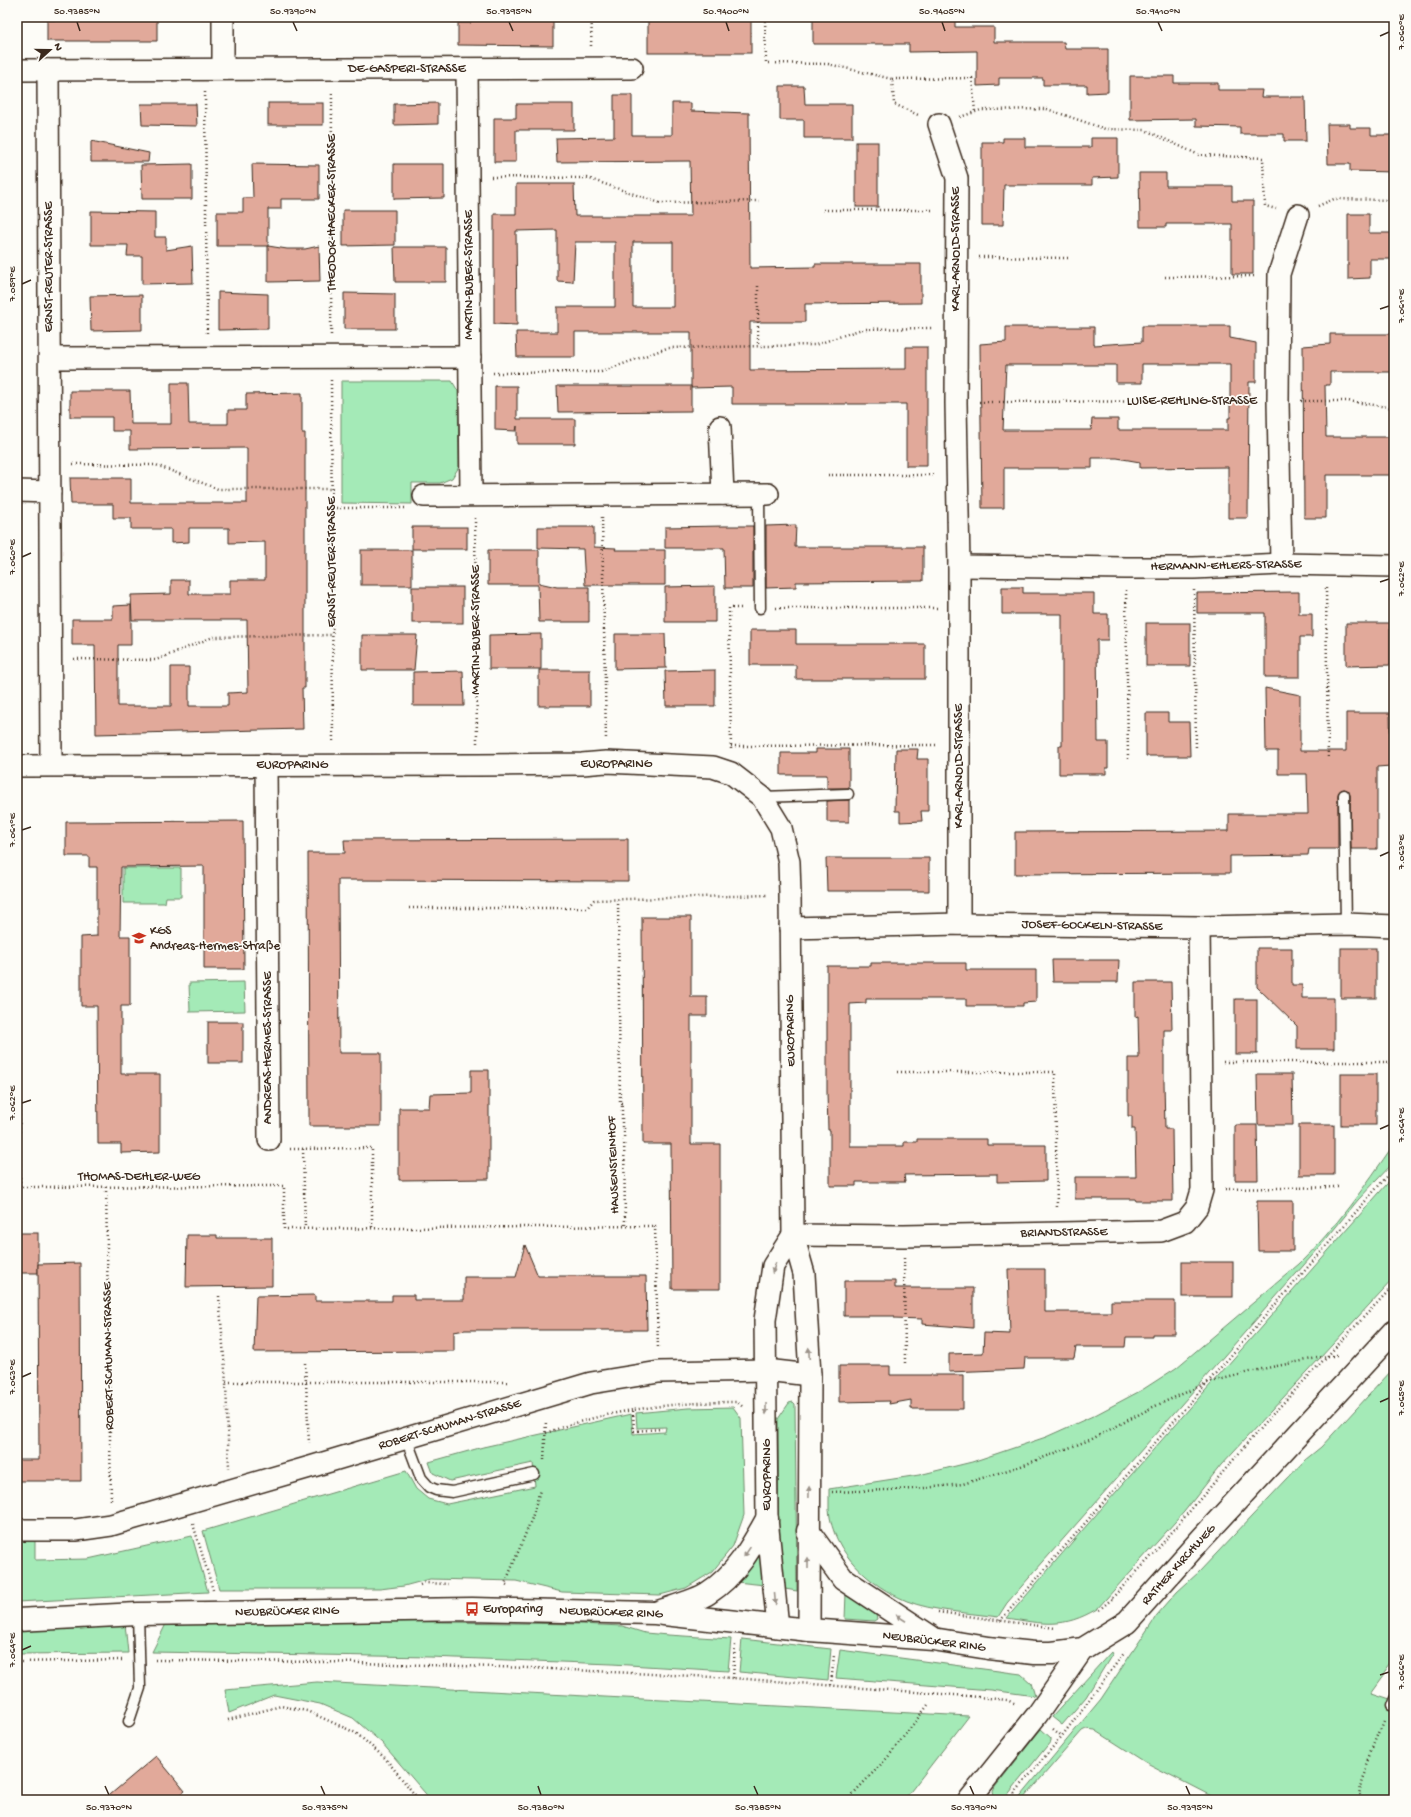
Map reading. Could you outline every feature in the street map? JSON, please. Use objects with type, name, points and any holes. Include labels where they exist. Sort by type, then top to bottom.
[{"type":"main road","name":"RATHER KIRCHWEG","points":[[1083,1649],[1127,1622],[1203,1537],[1392,1335]]},
{"type":"main road","points":[[655,1613],[707,1594],[734,1572],[767,1519]]},
{"type":"main road","points":[[808,1531],[843,1580],[933,1639]]},
{"type":"main road","name":"NEUBRÜCKER RING","points":[[17,1620],[138,1614],[472,1609],[655,1613],[809,1630],[933,1639],[988,1648],[1034,1653],[1052,1653],[1083,1649]]},
{"type":"street","points":[[214,70],[223,17]]},
{"type":"street","name":"DE-GASPERI-STRASSE","points":[[17,70],[632,68]]},
{"type":"street","name":"MARTIN-BUBER-STRASSE","points":[[467,69],[473,495]]},
{"type":"street","name":"ERNST-REUTER-STRASSE","points":[[48,70],[52,765]]},
{"type":"street","name":"KARL-ARNOLD-STRASSE","points":[[939,124],[957,178],[956,403],[959,566],[959,924]]},
{"type":"street","points":[[1281,564],[1278,401],[1279,274],[1298,215]]},
{"type":"street","points":[[50,358],[331,358],[470,365]]},
{"type":"street","points":[[720,427],[723,494]]},
{"type":"street","points":[[17,491],[50,492]]},
{"type":"street","points":[[424,496],[764,494]]},
{"type":"street","name":"HERMANN-EHLERS-STRASSE","points":[[959,566],[1126,568],[1194,568],[1281,564],[1325,566],[1393,566]]},
{"type":"street","name":"EUROPARING","points":[[17,766],[333,764],[477,765],[582,764],[606,762],[713,767],[731,773],[762,797],[782,828],[788,862],[790,894],[793,1235],[804,1274],[810,1375],[808,1531],[809,1630]]},
{"type":"street","name":"ANDREAS-HERMES-STRASSE","points":[[266,765],[269,1140]]},
{"type":"street","name":"JOSEF-GOCKELN-STRASSE","points":[[790,928],[959,924],[1199,927],[1346,924],[1394,926]]},
{"type":"street","name":"BRIANDSTRASSE","points":[[793,1235],[904,1236],[1161,1231],[1185,1222],[1197,1207],[1202,1190],[1199,927]]},
{"type":"street","name":"EUROPARING","points":[[778,1627],[767,1519],[765,1320],[773,1266],[793,1235]]},
{"type":"street","points":[[766,1370],[810,1375]]},
{"type":"street","name":"ROBERT-SCHUMAN-STRASSE","points":[[17,1530],[76,1530],[111,1525],[310,1467],[590,1382],[659,1372],[766,1370]]},
{"type":"street","name":"RATHER KIRCHWEG","points":[[969,1800],[1037,1715],[1083,1649]]},
{"type":"lane","points":[[760,608],[764,494]]},
{"type":"lane","points":[[762,797],[848,794]]},
{"type":"lane","points":[[1344,795],[1346,924]]},
{"type":"lane","points":[[406,1438],[421,1478],[429,1487],[436,1490],[452,1492],[534,1474]]},
{"type":"lane","points":[[129,1721],[140,1688],[138,1614]]},
{"type":"path","points":[[591,68],[592,17]]},
{"type":"path","points":[[765,17],[766,63],[828,64],[892,79],[972,78],[975,112]]},
{"type":"path","name":"THEODOR-HAECKER-STRASSE","points":[[331,358],[332,69]]},
{"type":"path","points":[[207,357],[214,70]]},
{"type":"path","points":[[892,79],[894,104],[939,124],[981,110],[1047,109],[1105,129],[1145,130],[1198,155],[1263,158],[1265,206],[1298,215],[1334,199],[1394,200]]},
{"type":"path","points":[[468,177],[587,178],[660,203],[758,201]]},
{"type":"path","points":[[823,210],[957,210]]},
{"type":"path","points":[[956,257],[1068,258]]},
{"type":"path","points":[[1165,276],[1265,276],[1279,274]]},
{"type":"path","points":[[470,365],[601,372],[667,348],[758,346],[758,286]]},
{"type":"path","name":"KARL-ARNOLD-STRASSE","points":[[758,346],[815,344],[862,330],[956,328]]},
{"type":"path","name":"ERNST-REUTER-STRASSE","points":[[331,358],[333,764]]},
{"type":"path","name":"LUISE-REHLING-STRASSE","points":[[956,403],[1106,401],[1348,401],[1394,408]]},
{"type":"path","name":"ERNST-REUTER-STRASSE","points":[[50,464],[156,465],[218,489],[332,488]]},
{"type":"path","points":[[828,475],[958,475]]},
{"type":"path","name":"MARTIN-BUBER-STRASSE","points":[[473,495],[477,765]]},
{"type":"path","points":[[602,495],[606,762]]},
{"type":"path","points":[[332,508],[414,508],[424,496]]},
{"type":"path","points":[[1325,566],[1328,760]]},
{"type":"path","points":[[1393,566],[1394,622]]},
{"type":"path","points":[[1126,568],[1128,759]]},
{"type":"path","points":[[1194,568],[1196,750]]},
{"type":"path","points":[[731,773],[729,608],[958,608]]},
{"type":"path","name":"ERNST-REUTER-STRASSE","points":[[51,658],[156,660],[214,637],[333,635]]},
{"type":"path","points":[[731,746],[960,744]]},
{"type":"path","points":[[409,908],[587,908],[594,900],[790,894]]},
{"type":"path","name":"HAUSENSTEINHOF","points":[[284,1186],[284,1229],[625,1227],[624,1127],[622,1127],[622,1103],[620,1103],[618,900]]},
{"type":"path","points":[[17,947],[18,1164]]},
{"type":"path","points":[[1201,1062],[1394,1062]]},
{"type":"path","points":[[897,1072],[1055,1072],[1057,1234]]},
{"type":"path","points":[[305,1229],[303,1149],[372,1148],[372,1229]]},
{"type":"path","name":"THOMAS-DEHLER-WEG","points":[[18,1164],[20,1187],[284,1186]]},
{"type":"path","points":[[1000,1621],[1394,1170]]},
{"type":"path","name":"ROBERT-SCHUMAN-STRASSE","points":[[106,1187],[111,1525]]},
{"type":"path","points":[[1202,1190],[1340,1187]]},
{"type":"path","points":[[625,1227],[656,1226],[659,1372]]},
{"type":"path","points":[[904,1236],[905,1364]]},
{"type":"path","points":[[1096,1612],[1113,1598],[1149,1559],[1269,1418],[1394,1285]]},
{"type":"path","points":[[219,1296],[226,1382],[230,1490]]},
{"type":"path","points":[[825,1492],[914,1489],[963,1484],[1024,1465],[1092,1439],[1153,1407],[1207,1383],[1262,1369],[1327,1356],[1370,1357]]},
{"type":"path","points":[[306,1363],[305,1381],[310,1467]]},
{"type":"path","name":"ROBERT-SCHUMAN-STRASSE","points":[[226,1382],[511,1382]]},
{"type":"path","points":[[546,1433],[594,1419],[633,1411],[706,1402],[737,1402],[743,1407],[745,1414]]},
{"type":"path","points":[[633,1411],[634,1431],[662,1429]]},
{"type":"path","points":[[186,1503],[214,1593]]},
{"type":"path","points":[[418,1586],[425,1583],[448,1584]]},
{"type":"path","points":[[504,1584],[512,1585]]},
{"type":"path","points":[[1105,1611],[1113,1598]]},
{"type":"path","points":[[932,1611],[1058,1628]]},
{"type":"path","points":[[17,1662],[140,1660],[324,1662],[530,1668],[733,1678],[1007,1700],[1037,1715],[1062,1736]]},
{"type":"path","points":[[1009,1800],[1062,1736],[1100,1686]]},
{"type":"path","points":[[1370,1800],[1363,1798],[1358,1792],[1362,1776],[1392,1702]]},
{"type":"path","points":[[847,1800],[888,1757],[928,1704]]},
{"type":"path","points":[[228,1720],[281,1706],[307,1711],[356,1733],[385,1758],[419,1800]]},
{"type":"green space","points":[[341,381],[452,381],[458,391],[459,467],[452,478],[440,483],[412,483],[412,504],[341,503]]},
{"type":"green space","points":[[123,868],[181,868],[181,897],[166,897],[165,903],[123,903]]},
{"type":"green space","points":[[244,982],[245,1011],[190,1012],[189,983]]},
{"type":"green space","points":[[1394,1144],[1394,1162],[1358,1200],[1318,1249],[1007,1603],[998,1617],[939,1609],[907,1601],[893,1595],[867,1577],[846,1554],[832,1526],[829,1510],[829,1489],[919,1475],[972,1462],[1046,1437],[1095,1415],[1142,1390],[1176,1368],[1299,1264],[1338,1221]]},
{"type":"green space","points":[[1394,1176],[1394,1278],[1221,1465],[1184,1512],[1097,1609],[1074,1620],[1053,1623],[1032,1622],[1007,1618],[1073,1541]]},
{"type":"green space","points":[[1392,1370],[1394,1370],[1394,1660],[1370,1693],[1394,1701],[1394,1800],[1219,1800],[1145,1762],[1095,1730],[1086,1729],[1082,1731],[1022,1800],[1017,1800],[1101,1699],[1157,1615],[1177,1592],[1199,1572],[1305,1460],[1321,1447]]},
{"type":"green space","points":[[793,1402],[795,1404],[797,1591],[779,1588],[778,1419],[789,1403]]},
{"type":"green space","points":[[733,1407],[741,1418],[744,1515],[733,1546],[712,1572],[686,1588],[660,1595],[562,1592],[516,1581],[430,1579],[404,1586],[380,1589],[219,1589],[203,1531],[406,1471],[416,1489],[428,1499],[447,1504],[535,1486],[533,1463],[450,1481],[433,1473],[429,1462],[483,1447],[631,1414],[633,1434],[665,1432],[666,1427],[637,1428],[636,1413],[688,1408]]},
{"type":"green space","points":[[192,1536],[208,1592],[17,1602],[17,1541],[35,1541],[35,1560],[88,1559]]},
{"type":"green space","points":[[763,1541],[765,1585],[736,1582]]},
{"type":"green space","points":[[846,1593],[876,1615],[877,1619],[874,1621],[845,1619]]},
{"type":"green space","points":[[313,1620],[579,1624],[622,1626],[645,1633],[731,1639],[728,1671],[612,1664],[430,1657],[152,1652],[166,1624]]},
{"type":"green space","points":[[125,1624],[128,1653],[17,1654],[17,1626]]},
{"type":"green space","points":[[742,1639],[831,1649],[828,1680],[739,1672]]},
{"type":"green space","points":[[840,1650],[1021,1674],[1031,1683],[1035,1696],[991,1690],[836,1678]]},
{"type":"green space","points":[[1111,1652],[1113,1653],[1086,1697],[1062,1725],[1052,1717]]},
{"type":"green space","points":[[317,1682],[969,1716],[904,1800],[431,1800],[382,1743],[353,1718],[320,1704],[274,1695],[229,1713],[225,1690]]},
{"type":"green space","points":[[1041,1729],[1051,1738],[1051,1741],[1005,1798],[998,1800],[994,1796],[993,1792],[995,1787]]},
{"type":"building","points":[[130,17],[157,17],[157,41],[47,41],[47,20],[130,20]]},
{"type":"building","points":[[471,17],[553,17],[553,46],[458,45],[458,23],[471,23]]},
{"type":"building","points":[[813,17],[955,18],[955,27],[994,27],[994,42],[1064,42],[1065,49],[1108,49],[1108,92],[1087,93],[1087,85],[1043,85],[1043,78],[999,78],[999,85],[977,86],[977,51],[909,52],[909,44],[813,44]]},
{"type":"building","points":[[648,20],[751,20],[751,53],[648,53]]},
{"type":"building","points":[[1130,76],[1174,76],[1174,83],[1218,83],[1218,90],[1262,90],[1261,97],[1305,97],[1306,141],[1284,141],[1284,134],[1240,134],[1240,127],[1196,126],[1196,119],[1130,120]]},
{"type":"building","points":[[780,86],[804,86],[805,104],[852,104],[852,138],[804,138],[804,120],[780,120]]},
{"type":"building","points":[[614,95],[632,95],[632,135],[672,135],[672,103],[691,103],[691,111],[749,113],[750,268],[815,267],[815,264],[921,264],[921,303],[805,304],[805,322],[750,322],[750,370],[906,369],[906,347],[927,347],[927,466],[906,466],[906,404],[732,404],[732,387],[691,388],[691,332],[575,332],[575,357],[517,357],[516,332],[557,332],[557,307],[615,307],[615,242],[575,242],[573,282],[557,281],[557,230],[516,231],[517,325],[494,324],[494,214],[516,214],[516,184],[574,184],[575,216],[691,216],[690,161],[557,162],[556,138],[614,137]],"holes":[[[633,242],[673,242],[673,307],[633,307]]]},
{"type":"building","points":[[268,103],[323,103],[323,125],[268,125]]},
{"type":"building","points":[[438,103],[438,124],[394,125],[394,104]]},
{"type":"building","points":[[141,104],[196,104],[197,126],[142,125]]},
{"type":"building","points":[[516,104],[574,104],[574,130],[516,130],[516,162],[494,162],[494,118],[516,118]]},
{"type":"building","points":[[1327,124],[1350,124],[1350,128],[1371,128],[1371,135],[1394,135],[1394,172],[1350,171],[1350,164],[1328,164]]},
{"type":"building","points":[[1003,138],[1025,138],[1025,147],[1091,147],[1091,138],[1118,138],[1118,177],[1092,178],[1092,185],[1004,185],[1003,225],[982,225],[982,142],[1003,142]]},
{"type":"building","points":[[91,141],[149,153],[148,162],[91,162]]},
{"type":"building","points":[[856,142],[878,142],[878,207],[856,207]]},
{"type":"building","points":[[192,164],[192,199],[142,199],[141,165]]},
{"type":"building","points":[[252,164],[319,165],[319,199],[281,199],[281,209],[268,209],[268,246],[217,246],[217,212],[243,212],[243,198],[253,198]]},
{"type":"building","points":[[394,164],[444,164],[444,198],[394,199]]},
{"type":"building","points":[[1139,173],[1166,173],[1166,186],[1232,186],[1232,201],[1253,201],[1253,274],[1232,274],[1232,224],[1166,224],[1166,227],[1140,227]]},
{"type":"building","points":[[343,210],[395,210],[395,245],[343,246]]},
{"type":"building","points":[[91,211],[155,212],[155,237],[166,237],[166,250],[192,246],[193,283],[142,284],[142,256],[127,256],[128,245],[91,245]]},
{"type":"building","points":[[1348,214],[1369,214],[1369,233],[1394,233],[1394,259],[1370,259],[1370,278],[1348,279]]},
{"type":"building","points":[[268,246],[287,249],[305,249],[319,246],[320,281],[268,282]]},
{"type":"building","points":[[394,247],[446,247],[446,282],[395,282]]},
{"type":"building","points":[[218,292],[268,294],[268,329],[218,330]]},
{"type":"building","points":[[344,293],[395,294],[395,329],[344,329]]},
{"type":"building","points":[[142,295],[142,330],[91,331],[90,296]]},
{"type":"building","points":[[1142,326],[1230,326],[1230,338],[1256,343],[1256,382],[1249,382],[1248,518],[1228,518],[1228,467],[1140,468],[1140,462],[1117,458],[1092,458],[1092,468],[1004,468],[1004,508],[982,508],[980,344],[1006,342],[1006,327],[1094,327],[1094,345],[1142,342]],"holes":[[[1142,364],[1230,364],[1230,418],[1228,418],[1228,430],[1118,430],[1118,419],[1092,419],[1091,430],[1003,430],[1006,365],[1116,365],[1116,383],[1142,383]]]},
{"type":"building","points":[[1330,334],[1394,334],[1394,372],[1330,372],[1330,385],[1325,385],[1326,437],[1394,437],[1394,475],[1326,475],[1326,518],[1304,518],[1303,346],[1330,344]]},
{"type":"building","points":[[171,383],[188,383],[189,424],[228,424],[228,410],[246,410],[246,394],[302,393],[302,433],[305,433],[305,688],[302,688],[303,729],[96,734],[95,645],[72,645],[72,619],[113,619],[113,606],[131,605],[131,645],[118,645],[118,706],[171,706],[171,667],[189,667],[189,706],[228,706],[228,693],[248,692],[247,620],[132,620],[131,595],[171,594],[171,580],[189,580],[189,594],[230,594],[230,580],[265,580],[265,542],[229,543],[229,528],[189,528],[189,542],[171,543],[171,529],[131,529],[131,518],[113,518],[113,504],[71,504],[70,478],[131,478],[131,503],[247,503],[247,448],[130,449],[130,431],[112,431],[112,417],[70,417],[70,391],[130,391],[131,424],[171,424]]},
{"type":"building","points":[[495,386],[517,386],[517,419],[575,419],[575,444],[517,444],[517,426],[516,431],[495,430]]},
{"type":"building","points":[[557,386],[691,386],[691,411],[558,412]]},
{"type":"building","points":[[796,525],[795,547],[923,547],[923,581],[796,582],[796,587],[766,588],[766,526]]},
{"type":"building","points":[[753,526],[753,588],[725,588],[724,548],[665,548],[665,527]]},
{"type":"building","points":[[412,527],[467,527],[467,549],[412,549]]},
{"type":"building","points":[[538,527],[594,527],[594,547],[616,548],[615,550],[665,550],[665,585],[585,585],[583,549],[538,548]]},
{"type":"building","points":[[361,550],[412,550],[412,585],[361,585]]},
{"type":"building","points":[[488,550],[539,550],[539,583],[557,587],[589,587],[589,622],[539,622],[538,585],[488,585]]},
{"type":"building","points":[[715,586],[715,622],[665,622],[665,587]]},
{"type":"building","points":[[412,587],[463,587],[463,623],[412,623]]},
{"type":"building","points":[[1002,587],[1023,587],[1023,593],[1094,593],[1094,614],[1108,614],[1108,640],[1097,640],[1098,742],[1108,742],[1108,768],[1106,768],[1106,774],[1059,774],[1059,746],[1062,746],[1062,614],[1002,614]]},
{"type":"building","points":[[1299,592],[1299,614],[1312,614],[1312,637],[1300,637],[1300,677],[1265,677],[1265,613],[1197,613],[1197,593]]},
{"type":"building","points":[[1146,623],[1190,623],[1190,666],[1146,666]]},
{"type":"building","points":[[1346,623],[1390,623],[1390,665],[1346,666]]},
{"type":"building","points":[[750,630],[796,630],[796,644],[925,644],[925,679],[796,679],[796,665],[750,665]]},
{"type":"building","points":[[541,634],[541,669],[489,669],[489,635]]},
{"type":"building","points":[[615,634],[665,634],[666,668],[615,669]]},
{"type":"building","points":[[362,635],[417,635],[414,670],[362,670]]},
{"type":"building","points":[[539,670],[590,670],[590,706],[539,706]]},
{"type":"building","points":[[715,670],[715,706],[666,706],[665,671]]},
{"type":"building","points":[[463,671],[464,706],[413,706],[413,672]]},
{"type":"building","points":[[1265,688],[1300,695],[1300,751],[1346,751],[1346,713],[1390,713],[1391,766],[1377,767],[1377,849],[1351,849],[1350,795],[1347,790],[1344,789],[1339,792],[1338,795],[1338,849],[1309,849],[1308,855],[1230,856],[1230,873],[1015,874],[1015,832],[1229,831],[1229,814],[1308,814],[1307,774],[1278,774],[1278,751],[1266,751]]},
{"type":"building","points":[[1146,713],[1168,713],[1168,722],[1189,722],[1190,756],[1146,756]]},
{"type":"building","points":[[816,749],[849,749],[849,788],[827,788],[827,775],[781,775],[781,753],[816,753]]},
{"type":"building","points":[[896,749],[918,749],[917,759],[928,759],[928,811],[921,811],[922,821],[900,822],[900,811],[895,811]]},
{"type":"building","points":[[849,800],[849,822],[827,822],[827,801]]},
{"type":"building","points":[[243,821],[244,969],[204,969],[204,866],[121,867],[120,936],[130,936],[130,1006],[121,1006],[121,1074],[160,1074],[160,1152],[121,1153],[121,1144],[98,1144],[97,1006],[81,1006],[81,937],[97,936],[97,867],[89,867],[89,856],[66,856],[66,822]]},
{"type":"building","points":[[628,839],[628,881],[338,880],[339,1053],[381,1053],[381,1126],[309,1126],[308,853],[345,853],[344,840]]},
{"type":"building","points":[[826,858],[929,858],[929,891],[827,891]]},
{"type":"building","points":[[642,917],[691,917],[691,997],[707,997],[707,1016],[691,1016],[691,1144],[720,1144],[720,1289],[672,1289],[671,1144],[643,1144]]},
{"type":"building","points":[[1257,948],[1292,948],[1292,985],[1302,985],[1302,998],[1334,998],[1334,1049],[1297,1049],[1297,1026],[1257,987]]},
{"type":"building","points":[[1341,948],[1376,948],[1376,998],[1341,998]]},
{"type":"building","points":[[1052,960],[1119,960],[1118,982],[1053,982]]},
{"type":"building","points":[[871,963],[966,963],[966,970],[1036,970],[1036,1002],[1023,1003],[1023,1006],[966,1006],[966,999],[866,999],[866,1003],[850,1004],[850,1146],[904,1146],[904,1142],[917,1142],[917,1139],[987,1139],[987,1145],[1046,1145],[1046,1181],[997,1182],[997,1174],[904,1175],[905,1182],[856,1182],[856,1186],[830,1186],[830,1130],[828,1130],[827,1092],[827,966],[871,966]]},
{"type":"building","points":[[1135,982],[1171,982],[1172,1030],[1164,1030],[1164,1082],[1165,1129],[1172,1129],[1173,1201],[1136,1201],[1135,1199],[1075,1199],[1075,1177],[1136,1177],[1135,1129],[1132,1129],[1132,1116],[1128,1116],[1128,1058],[1139,1058],[1138,1016],[1135,1017]]},
{"type":"building","points":[[1235,999],[1257,999],[1257,1054],[1235,1054]]},
{"type":"building","points":[[208,1022],[243,1022],[243,1063],[208,1063]]},
{"type":"building","points":[[471,1070],[489,1070],[489,1179],[399,1180],[399,1108],[429,1108],[430,1094],[471,1093]]},
{"type":"building","points":[[1257,1074],[1292,1074],[1293,1125],[1258,1125]]},
{"type":"building","points":[[1341,1074],[1376,1074],[1376,1125],[1341,1125]]},
{"type":"building","points":[[1235,1125],[1257,1125],[1258,1180],[1235,1180]]},
{"type":"building","points":[[1299,1125],[1334,1125],[1334,1175],[1299,1175]]},
{"type":"building","points":[[1257,1201],[1293,1201],[1293,1251],[1258,1251]]},
{"type":"building","points":[[17,1233],[38,1233],[38,1273],[17,1273]]},
{"type":"building","points":[[187,1235],[217,1235],[217,1238],[272,1238],[272,1286],[186,1287]]},
{"type":"building","points":[[525,1245],[538,1276],[646,1276],[647,1330],[465,1330],[454,1332],[454,1351],[254,1352],[256,1296],[315,1295],[315,1301],[392,1301],[392,1295],[414,1295],[414,1300],[464,1300],[464,1277],[516,1277]]},
{"type":"building","points":[[1182,1262],[1233,1262],[1233,1297],[1182,1297]]},
{"type":"building","points":[[80,1263],[81,1481],[17,1481],[17,1460],[39,1460],[38,1264]]},
{"type":"building","points":[[1008,1269],[1045,1269],[1045,1312],[1111,1312],[1111,1301],[1175,1301],[1175,1334],[1152,1334],[1152,1337],[1126,1337],[1125,1347],[1076,1347],[1074,1358],[1025,1358],[1024,1369],[949,1372],[949,1354],[983,1353],[984,1333],[1010,1334]]},
{"type":"building","points":[[844,1281],[895,1281],[895,1288],[973,1288],[973,1328],[922,1324],[922,1319],[894,1318],[894,1316],[844,1316]]},
{"type":"building","points":[[839,1366],[890,1366],[890,1375],[963,1375],[963,1409],[911,1409],[911,1400],[889,1404],[890,1401],[839,1402]]},
{"type":"building","points":[[156,1756],[185,1791],[174,1800],[104,1800]]},
{"type":"place","name":"KGS Andreas-Hermes-Straße","points":[[139,938]]},
{"type":"place","name":"Europaring","points":[[472,1609]]}]
